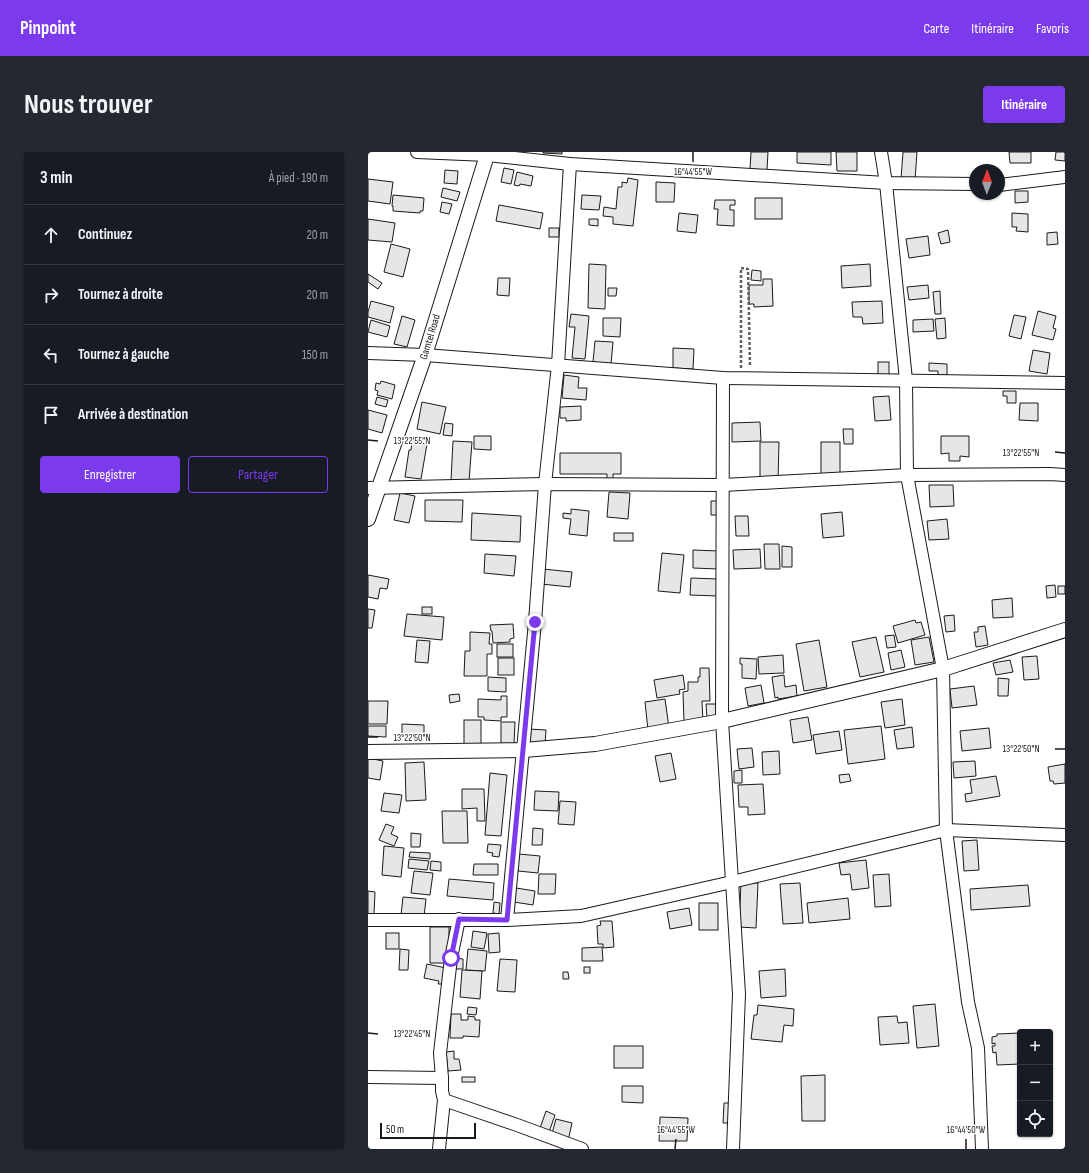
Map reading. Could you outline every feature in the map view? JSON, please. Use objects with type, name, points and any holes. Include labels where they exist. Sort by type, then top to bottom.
[{"type":"street","points":[[417,152],[487,154],[570,164],[886,183],[969,184]]},
{"type":"street","points":[[881,152],[886,183],[906,380],[907,475],[943,669],[946,830],[968,1002],[978,1048],[982,1149]]},
{"type":"street","name":"Gamtel Road","points":[[368,520],[374,488],[425,355],[487,154]]},
{"type":"street","points":[[507,920],[535,622],[544,484],[558,365],[570,164]]},
{"type":"street","points":[[1005,184],[1065,177]]},
{"type":"street","points":[[368,353],[425,355],[723,378],[1065,383]]},
{"type":"street","points":[[723,378],[722,721],[739,994],[733,1149]]},
{"type":"street","points":[[374,488],[544,484],[723,485],[907,475],[1065,475]]},
{"type":"street","points":[[368,752],[524,750],[594,744],[722,721],[943,669],[1065,630]]},
{"type":"street","points":[[368,920],[507,920],[581,916],[732,882],[946,830],[1065,835]]},
{"type":"street","points":[[439,1149],[444,1100],[442,1091],[440,1053],[451,958],[459,919]]},
{"type":"street","points":[[368,1078],[442,1078]]},
{"type":"street","points":[[444,1100],[582,1149]]},
{"type":"path","points":[[741,268],[748,268],[745,378],[741,268]]},
{"type":"building","points":[[562,152],[562,154],[543,153]]},
{"type":"building","points":[[751,152],[768,152],[767,170],[750,169]]},
{"type":"building","points":[[797,152],[831,152],[831,165],[797,163]]},
{"type":"building","points":[[836,152],[857,152],[857,171],[837,171]]},
{"type":"building","points":[[903,152],[917,152],[915,180],[901,179]]},
{"type":"building","points":[[1009,152],[1031,152],[1031,163],[1010,163]]},
{"type":"building","points":[[1056,152],[1065,152],[1065,161],[1055,160]]},
{"type":"building","points":[[504,168],[514,170],[511,184],[501,182]]},
{"type":"building","points":[[445,170],[458,171],[457,184],[444,183]]},
{"type":"building","points":[[517,172],[533,176],[531,186],[520,184],[519,186],[514,185]]},
{"type":"building","points":[[628,178],[638,180],[633,226],[613,224],[613,217],[603,216],[604,207],[616,209],[618,187],[622,187],[622,182],[627,183]]},
{"type":"building","points":[[368,179],[393,182],[390,204],[368,201]]},
{"type":"building","points":[[656,182],[675,183],[674,202],[656,202]]},
{"type":"building","points":[[443,188],[460,192],[457,201],[441,197]]},
{"type":"building","points":[[1015,191],[1028,191],[1028,202],[1015,203]]},
{"type":"building","points":[[393,195],[424,198],[423,211],[420,211],[420,213],[393,211]]},
{"type":"building","points":[[582,195],[601,196],[599,210],[581,209]]},
{"type":"building","points":[[755,198],[782,198],[782,219],[755,219]]},
{"type":"building","points":[[715,200],[735,200],[735,205],[730,205],[730,210],[734,210],[734,226],[717,225],[718,209],[714,209]]},
{"type":"building","points":[[442,202],[452,204],[449,214],[440,212]]},
{"type":"building","points":[[499,205],[543,213],[540,229],[496,221]]},
{"type":"building","points":[[679,213],[698,215],[696,233],[677,231]]},
{"type":"building","points":[[1012,213],[1028,214],[1028,232],[1016,231],[1017,227],[1012,227]]},
{"type":"building","points":[[368,219],[395,223],[392,242],[368,240]]},
{"type":"building","points":[[589,219],[598,219],[598,226],[589,225]]},
{"type":"building","points":[[549,228],[559,228],[559,237],[549,237]]},
{"type":"building","points":[[948,230],[950,242],[941,244],[938,233]]},
{"type":"building","points":[[1057,232],[1058,244],[1047,245],[1047,233]]},
{"type":"building","points":[[928,236],[930,255],[909,258],[906,239]]},
{"type":"building","points":[[391,244],[410,249],[403,277],[384,272]]},
{"type":"building","points":[[589,264],[606,265],[605,309],[588,308]]},
{"type":"building","points":[[870,264],[871,286],[842,288],[841,266]]},
{"type":"building","points":[[752,270],[761,271],[761,281],[751,280]]},
{"type":"building","points":[[368,274],[382,283],[378,289],[368,282]]},
{"type":"building","points":[[498,278],[510,278],[509,296],[497,295]]},
{"type":"building","points":[[763,279],[772,279],[773,306],[754,307],[754,304],[749,304],[749,285],[763,285]]},
{"type":"building","points":[[928,285],[929,298],[909,300],[907,287]]},
{"type":"building","points":[[608,288],[617,288],[616,296],[608,296]]},
{"type":"building","points":[[940,291],[941,314],[935,314],[933,292]]},
{"type":"building","points":[[371,301],[394,307],[390,323],[368,317]]},
{"type":"building","points":[[882,301],[883,323],[863,324],[862,317],[853,317],[852,302]]},
{"type":"building","points":[[1038,311],[1056,316],[1053,328],[1056,329],[1053,340],[1032,335]]},
{"type":"building","points":[[571,314],[589,316],[585,359],[572,358],[575,327],[569,327]]},
{"type":"building","points":[[1014,315],[1026,317],[1021,339],[1009,336]]},
{"type":"building","points":[[402,316],[415,320],[407,347],[394,344]]},
{"type":"building","points":[[603,318],[621,318],[620,337],[603,336]]},
{"type":"building","points":[[945,318],[946,338],[937,339],[935,319]]},
{"type":"building","points":[[933,319],[934,331],[913,332],[913,320]]},
{"type":"building","points":[[371,320],[390,326],[387,337],[368,332]]},
{"type":"building","points":[[595,341],[613,342],[611,364],[593,362]]},
{"type":"building","points":[[673,348],[694,349],[693,369],[673,368]]},
{"type":"building","points":[[1033,350],[1050,353],[1047,374],[1029,371]]},
{"type":"building","points":[[878,362],[889,362],[889,375],[878,375]]},
{"type":"building","points":[[929,363],[947,364],[947,375],[938,375],[938,371],[929,371]]},
{"type":"building","points":[[564,375],[579,377],[578,388],[587,388],[586,400],[562,398]]},
{"type":"building","points":[[381,381],[395,385],[392,399],[377,395],[378,391],[375,390],[376,383],[380,384]]},
{"type":"building","points":[[1003,391],[1016,391],[1016,403],[1007,403],[1007,396],[1003,396]]},
{"type":"building","points":[[889,396],[891,420],[875,421],[873,397]]},
{"type":"building","points":[[377,397],[388,400],[386,407],[375,404]]},
{"type":"building","points":[[422,402],[446,407],[440,434],[417,429]]},
{"type":"building","points":[[1020,403],[1038,403],[1038,421],[1019,420]]},
{"type":"building","points":[[581,406],[581,420],[566,421],[566,418],[560,418],[560,407]]},
{"type":"building","points":[[368,410],[387,415],[382,433],[368,429]]},
{"type":"building","points":[[760,422],[761,441],[732,442],[732,423]]},
{"type":"building","points":[[445,423],[453,424],[452,436],[443,435]]},
{"type":"building","points":[[843,429],[853,429],[853,444],[844,444]]},
{"type":"building","points":[[474,436],[491,436],[491,450],[474,449]]},
{"type":"building","points":[[941,436],[969,436],[969,457],[960,456],[960,461],[949,461],[949,453],[941,454]]},
{"type":"building","points":[[453,441],[472,442],[469,481],[451,480]]},
{"type":"building","points":[[412,442],[427,444],[421,479],[405,477],[409,450],[411,450]]},
{"type":"building","points":[[760,442],[779,442],[778,481],[760,481]]},
{"type":"building","points":[[821,442],[840,442],[840,474],[821,474]]},
{"type":"building","points":[[560,453],[621,453],[621,474],[613,474],[613,480],[607,480],[607,474],[560,474]]},
{"type":"building","points":[[929,485],[953,485],[954,506],[930,507]]},
{"type":"building","points":[[609,492],[630,493],[628,519],[607,517]]},
{"type":"building","points":[[400,493],[415,496],[409,523],[394,520]]},
{"type":"building","points":[[425,500],[463,500],[462,522],[425,521]]},
{"type":"building","points":[[711,501],[721,501],[720,515],[711,515]]},
{"type":"building","points":[[571,509],[589,511],[587,536],[569,534],[571,519],[563,518],[563,513],[571,514]]},
{"type":"building","points":[[842,512],[844,536],[823,538],[821,514]]},
{"type":"building","points":[[472,513],[521,516],[520,542],[471,540]]},
{"type":"building","points":[[735,516],[748,516],[749,536],[736,536]]},
{"type":"building","points":[[947,519],[949,539],[929,540],[927,521]]},
{"type":"building","points":[[614,533],[633,533],[633,541],[614,541]]},
{"type":"building","points":[[764,544],[779,544],[780,569],[765,569]]},
{"type":"building","points":[[782,546],[792,547],[792,567],[782,567]]},
{"type":"building","points":[[760,549],[761,568],[734,569],[733,550]]},
{"type":"building","points":[[693,550],[719,551],[718,569],[693,568]]},
{"type":"building","points":[[662,553],[684,555],[680,593],[658,591]]},
{"type":"building","points":[[485,554],[516,556],[514,576],[484,573]]},
{"type":"building","points":[[543,569],[572,572],[570,587],[541,584]]},
{"type":"building","points":[[368,575],[389,579],[387,589],[380,588],[378,599],[368,597]]},
{"type":"building","points":[[691,578],[718,579],[718,596],[690,595]]},
{"type":"building","points":[[1055,585],[1056,597],[1047,598],[1046,586]]},
{"type":"building","points":[[1058,586],[1065,586],[1065,594],[1058,594]]},
{"type":"building","points":[[1012,598],[1013,617],[993,618],[992,600]]},
{"type":"building","points":[[422,607],[432,607],[432,614],[422,614]]},
{"type":"building","points":[[368,609],[375,610],[372,628],[368,628]]},
{"type":"building","points":[[407,614],[444,617],[442,640],[404,636]]},
{"type":"building","points":[[954,615],[955,631],[946,632],[944,616]]},
{"type":"building","points":[[915,620],[916,623],[921,622],[925,635],[898,643],[893,626]]},
{"type":"building","points":[[513,624],[514,638],[510,639],[510,642],[493,643],[490,625]]},
{"type":"building","points":[[985,626],[988,645],[976,647],[974,632],[978,632],[978,627]]},
{"type":"building","points":[[470,632],[490,633],[489,644],[492,644],[492,654],[487,654],[487,676],[464,676],[465,651],[470,651]]},
{"type":"building","points":[[894,635],[896,647],[887,648],[885,636]]},
{"type":"building","points":[[876,637],[884,672],[860,677],[852,642]]},
{"type":"building","points":[[929,637],[934,662],[915,665],[911,640]]},
{"type":"building","points":[[417,640],[430,641],[428,663],[415,662]]},
{"type":"building","points":[[819,640],[827,687],[804,691],[796,644]]},
{"type":"building","points":[[497,644],[513,644],[513,657],[497,657]]},
{"type":"building","points":[[901,650],[905,667],[891,670],[888,653]]},
{"type":"building","points":[[783,655],[784,673],[759,674],[758,657]]},
{"type":"building","points":[[1037,656],[1039,679],[1024,680],[1022,657]]},
{"type":"building","points":[[498,658],[514,658],[514,675],[498,675]]},
{"type":"building","points":[[740,658],[757,659],[756,679],[742,678],[742,664],[740,664]]},
{"type":"building","points":[[1010,660],[1013,672],[996,675],[993,663]]},
{"type":"building","points":[[700,668],[709,668],[710,701],[702,701],[703,722],[684,723],[683,692],[688,691],[688,682],[698,682],[698,677],[700,677]]},
{"type":"building","points":[[683,675],[685,689],[679,690],[680,694],[657,698],[654,680]]},
{"type":"building","points":[[784,675],[785,687],[796,685],[797,696],[778,699],[778,697],[775,698],[772,677]]},
{"type":"building","points":[[488,677],[506,678],[506,692],[488,691]]},
{"type":"building","points":[[998,678],[1009,679],[1008,696],[998,696]]},
{"type":"building","points":[[761,685],[764,703],[748,706],[745,688]]},
{"type":"building","points":[[974,686],[977,705],[952,708],[950,689]]},
{"type":"building","points":[[459,694],[460,701],[450,703],[449,695]]},
{"type":"building","points":[[501,696],[507,696],[507,717],[501,717],[501,721],[484,720],[484,717],[478,717],[478,699],[501,700]]},
{"type":"building","points":[[665,699],[669,728],[648,730],[645,702]]},
{"type":"building","points":[[902,699],[905,725],[885,728],[881,702]]},
{"type":"building","points":[[368,701],[388,701],[387,724],[368,724]]},
{"type":"building","points":[[706,704],[721,704],[722,718],[707,719]]},
{"type":"building","points":[[808,717],[812,740],[793,743],[790,720]]},
{"type":"building","points":[[464,720],[481,720],[481,744],[464,744]]},
{"type":"building","points":[[501,722],[515,722],[514,744],[501,744]]},
{"type":"building","points":[[402,724],[424,725],[424,736],[402,735]]},
{"type":"building","points":[[368,726],[386,726],[386,737],[368,736]]},
{"type":"building","points":[[881,726],[885,759],[848,764],[844,730]]},
{"type":"building","points":[[912,727],[914,747],[897,749],[894,730]]},
{"type":"building","points":[[989,728],[991,748],[962,751],[960,731]]},
{"type":"building","points":[[529,729],[546,730],[545,745],[528,743]]},
{"type":"building","points":[[839,731],[842,750],[816,754],[813,735]]},
{"type":"building","points":[[752,748],[754,767],[739,769],[737,749]]},
{"type":"building","points":[[779,751],[780,774],[763,775],[762,752]]},
{"type":"building","points":[[671,753],[676,779],[660,782],[655,756]]},
{"type":"building","points":[[368,758],[383,761],[380,780],[368,778]]},
{"type":"building","points":[[975,761],[976,776],[954,778],[953,762]]},
{"type":"building","points":[[424,762],[426,800],[406,801],[405,763]]},
{"type":"building","points":[[1065,764],[1065,783],[1054,784],[1053,781],[1050,781],[1048,767]]},
{"type":"building","points":[[742,770],[742,783],[734,783],[734,771]]},
{"type":"building","points":[[490,773],[507,775],[501,836],[485,835]]},
{"type":"building","points":[[849,774],[851,781],[840,783],[839,775]]},
{"type":"building","points":[[996,776],[1000,796],[966,802],[965,794],[972,793],[970,780]]},
{"type":"building","points":[[763,784],[765,814],[748,815],[748,807],[739,807],[738,785]]},
{"type":"building","points":[[462,789],[484,789],[485,821],[477,821],[477,808],[462,809]]},
{"type":"building","points":[[535,791],[559,792],[558,811],[534,810]]},
{"type":"building","points":[[384,793],[402,795],[399,813],[381,811]]},
{"type":"building","points":[[560,801],[576,802],[574,825],[558,824]]},
{"type":"building","points":[[442,811],[467,811],[468,843],[443,843]]},
{"type":"building","points":[[386,824],[394,827],[391,834],[398,837],[394,846],[379,840]]},
{"type":"building","points":[[533,828],[543,829],[542,845],[532,845]]},
{"type":"building","points":[[411,833],[421,834],[420,847],[411,847]]},
{"type":"building","points":[[977,840],[979,870],[964,871],[962,841]]},
{"type":"building","points":[[488,844],[501,845],[499,857],[492,856],[493,853],[487,852]]},
{"type":"building","points":[[384,846],[404,848],[401,877],[382,875]]},
{"type":"building","points":[[410,852],[430,853],[430,859],[409,857]]},
{"type":"building","points":[[519,854],[540,856],[538,873],[518,871]]},
{"type":"building","points":[[409,859],[429,861],[427,870],[408,868]]},
{"type":"building","points":[[866,860],[869,888],[852,890],[850,874],[841,875],[839,863]]},
{"type":"building","points":[[431,861],[441,862],[441,871],[430,870]]},
{"type":"building","points":[[474,864],[498,864],[498,875],[473,875]]},
{"type":"building","points":[[414,871],[433,873],[430,895],[411,893]]},
{"type":"building","points":[[539,874],[556,874],[555,894],[538,894]]},
{"type":"building","points":[[889,874],[891,906],[875,907],[873,875]]},
{"type":"building","points":[[449,879],[494,883],[493,900],[447,896]]},
{"type":"building","points":[[741,883],[758,883],[756,928],[739,927]]},
{"type":"building","points":[[800,883],[803,923],[783,924],[780,884]]},
{"type":"building","points":[[1028,885],[1030,906],[971,910],[970,889]]},
{"type":"building","points":[[516,888],[535,891],[533,905],[514,902]]},
{"type":"building","points":[[368,891],[375,892],[374,914],[368,914]]},
{"type":"building","points":[[403,897],[426,899],[424,917],[401,915]]},
{"type":"building","points":[[848,898],[850,919],[809,923],[807,903]]},
{"type":"building","points":[[494,902],[500,903],[499,914],[493,913]]},
{"type":"building","points":[[699,903],[718,903],[718,930],[699,930]]},
{"type":"building","points":[[689,908],[692,925],[670,929],[667,912]]},
{"type":"building","points":[[600,921],[612,921],[614,947],[603,948],[603,944],[598,944],[597,926],[601,925]]},
{"type":"building","points":[[430,927],[449,927],[449,949],[447,963],[430,963]]},
{"type":"building","points":[[473,931],[487,933],[484,949],[471,947]]},
{"type":"building","points":[[386,933],[399,933],[399,949],[386,949]]},
{"type":"building","points":[[499,933],[500,952],[489,953],[488,934]]},
{"type":"building","points":[[602,947],[603,961],[582,961],[582,948]]},
{"type":"building","points":[[400,949],[409,950],[408,970],[399,970]]},
{"type":"building","points":[[468,949],[487,951],[485,971],[466,970]]},
{"type":"building","points":[[456,958],[463,959],[463,969],[456,969]]},
{"type":"building","points":[[500,959],[517,960],[515,992],[497,991]]},
{"type":"building","points":[[427,964],[446,968],[443,984],[438,984],[439,981],[424,978]]},
{"type":"building","points":[[584,967],[590,967],[590,973],[584,973]]},
{"type":"building","points":[[785,969],[786,996],[761,998],[759,971]]},
{"type":"building","points":[[462,970],[482,971],[480,999],[460,997]]},
{"type":"building","points":[[563,972],[568,972],[569,979],[563,979]]},
{"type":"building","points":[[935,1004],[939,1046],[917,1048],[913,1006]]},
{"type":"building","points":[[758,1005],[794,1009],[793,1026],[784,1025],[782,1042],[751,1039],[754,1015],[757,1015]]},
{"type":"building","points":[[468,1007],[477,1008],[476,1015],[467,1014]]},
{"type":"building","points":[[451,1014],[461,1014],[461,1020],[468,1020],[468,1016],[475,1017],[475,1020],[480,1020],[479,1037],[463,1036],[463,1038],[450,1038]]},
{"type":"building","points":[[897,1016],[898,1023],[907,1022],[909,1043],[880,1045],[878,1017]]},
{"type":"building","points":[[1017,1033],[1017,1064],[997,1065],[996,1052],[993,1053],[992,1046],[995,1046],[995,1043],[992,1044],[992,1037],[997,1036],[997,1034]]},
{"type":"building","points":[[614,1046],[643,1046],[643,1068],[614,1068]]},
{"type":"building","points":[[454,1051],[454,1059],[459,1059],[461,1070],[448,1071],[446,1052]]},
{"type":"building","points":[[825,1075],[825,1121],[802,1121],[801,1076]]},
{"type":"building","points":[[462,1077],[475,1077],[475,1082],[462,1082]]},
{"type":"building","points":[[622,1086],[643,1086],[643,1103],[622,1102]]},
{"type":"building","points":[[724,1103],[731,1103],[730,1123],[723,1123]]},
{"type":"building","points":[[546,1111],[555,1115],[548,1135],[539,1131]]},
{"type":"building","points":[[660,1117],[688,1118],[687,1141],[659,1141]]},
{"type":"building","points":[[556,1119],[572,1123],[568,1141],[551,1137]]},
{"type":"route","points":[[451,958],[459,919],[507,920],[535,622]]}]
